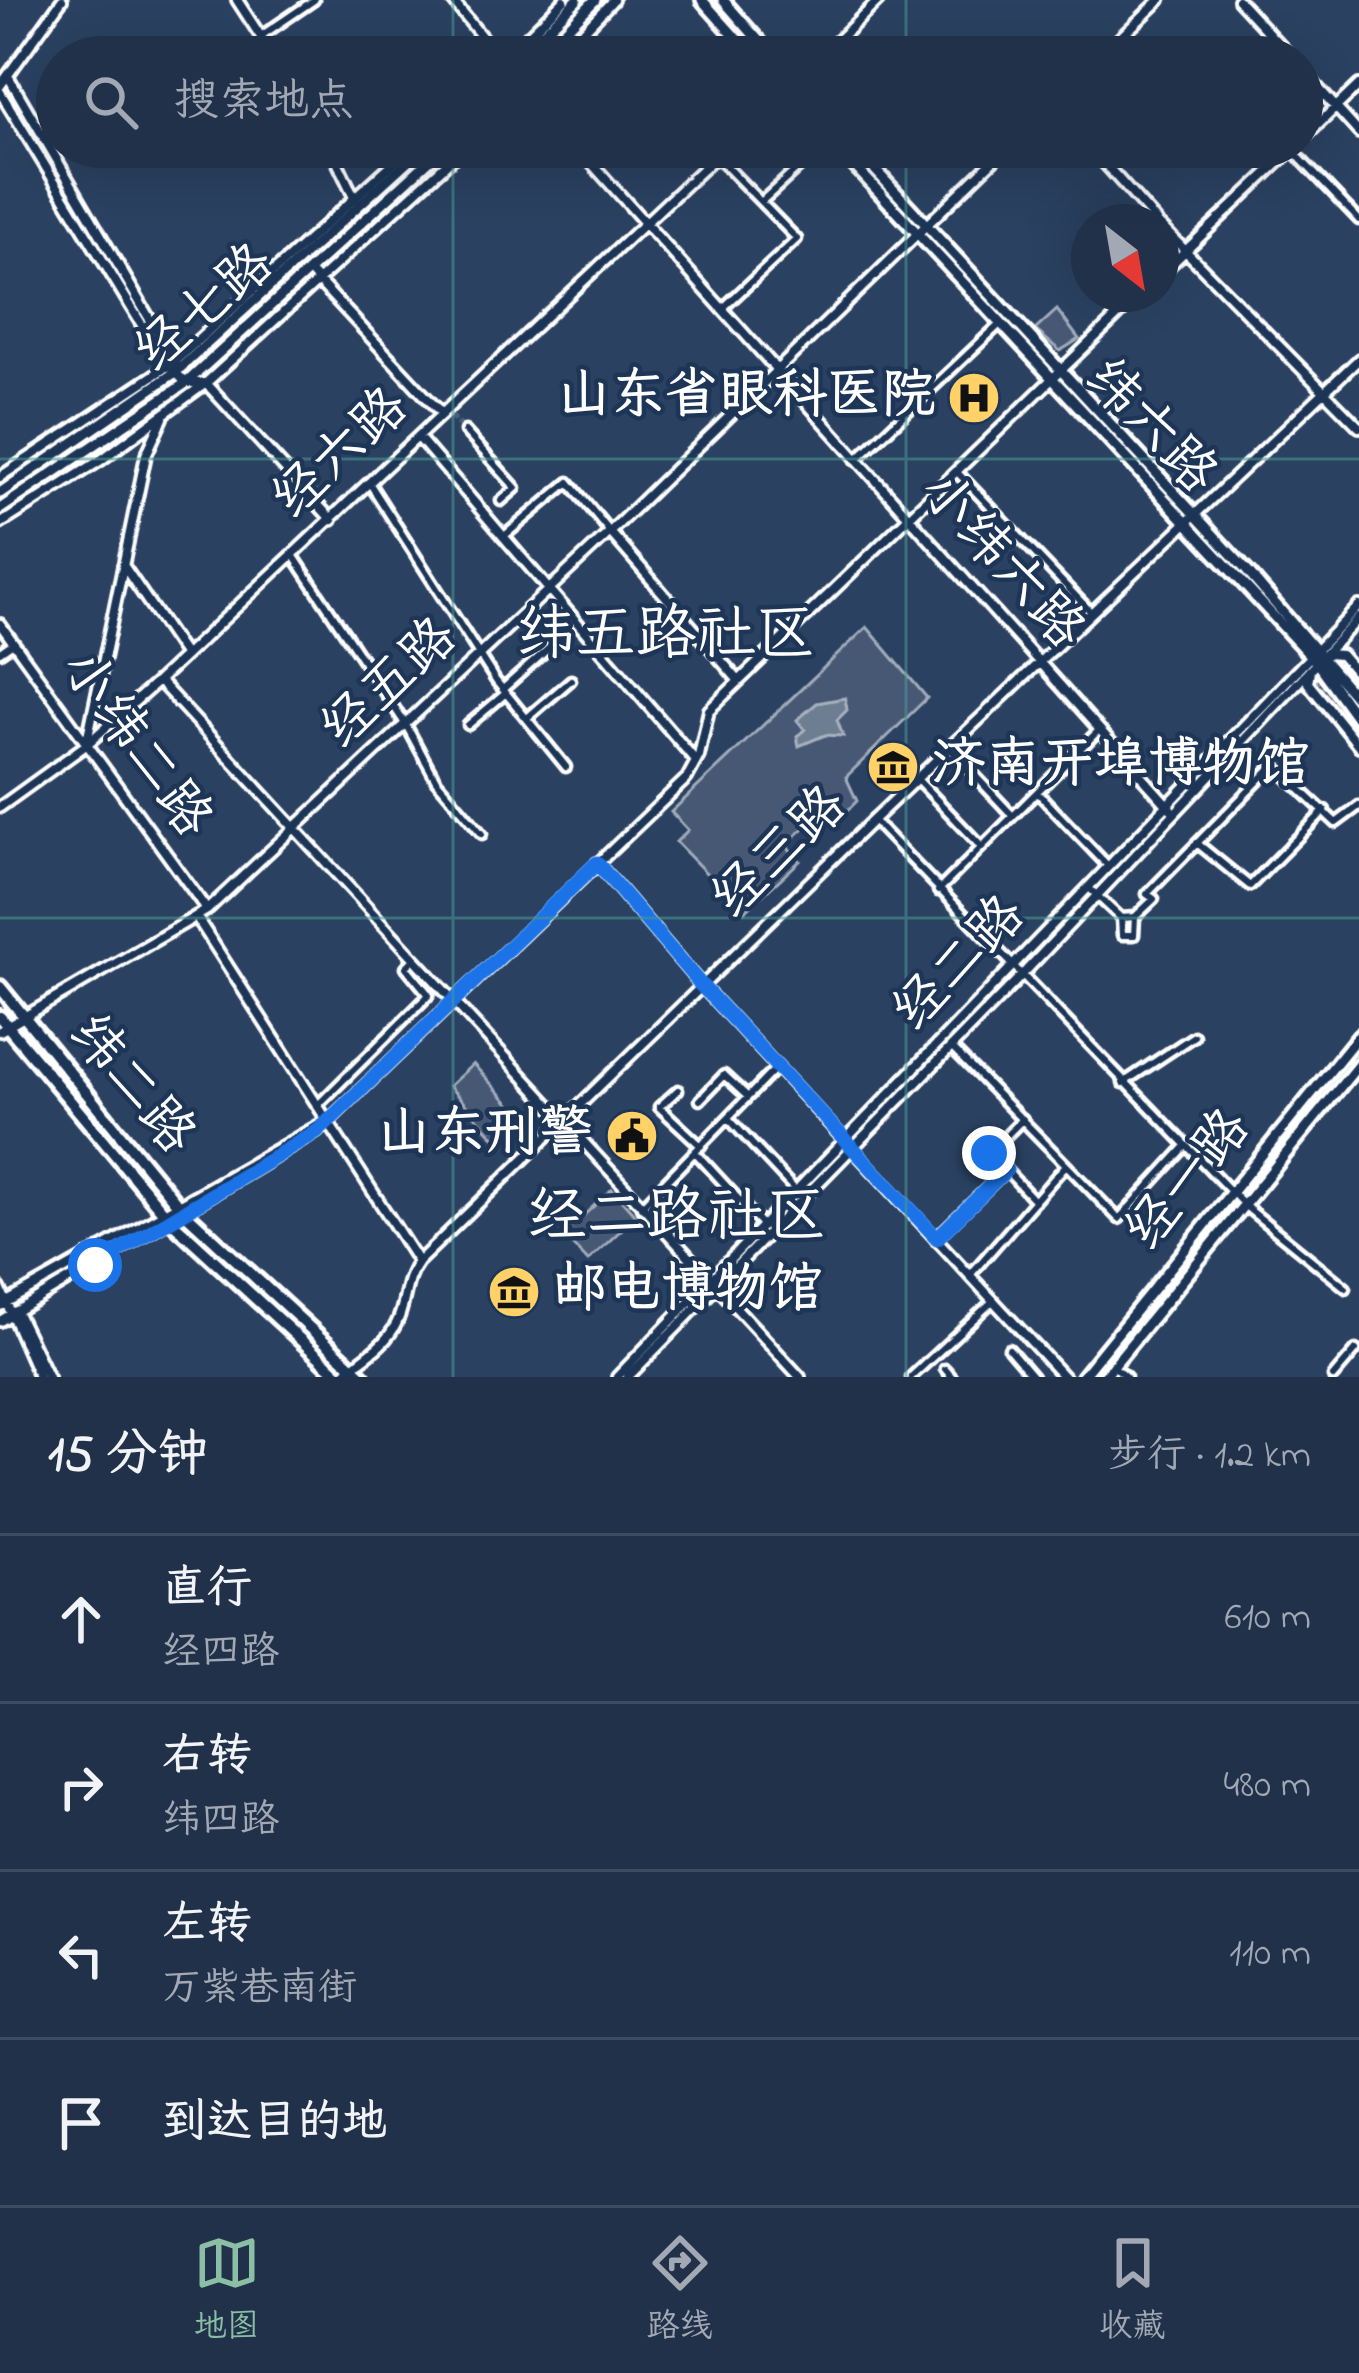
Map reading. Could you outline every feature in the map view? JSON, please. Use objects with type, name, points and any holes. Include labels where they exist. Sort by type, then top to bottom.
[{"type":"highway","name":"纬二路","points":[[0,987],[180,1208],[363,1377]]},
{"type":"highway","name":"纬二路","points":[[0,1017],[5,1031],[168,1216],[341,1377]]},
{"type":"main road","points":[[540,36],[577,0]]},
{"type":"main road","points":[[560,36],[596,0]]},
{"type":"main road","points":[[702,0],[734,36]]},
{"type":"main road","points":[[723,0],[755,36]]},
{"type":"main road","name":"经七路","points":[[0,493],[174,366],[396,168]]},
{"type":"main road","name":"经七路","points":[[0,508],[186,383],[421,168]]},
{"type":"main road","name":"纬六路","points":[[856,168],[1050,382],[1192,522]]},
{"type":"main road","name":"纬六路","points":[[873,168],[1319,661]]},
{"type":"main road","points":[[1319,661],[1359,701]]},
{"type":"main road","points":[[1319,661],[1359,721]]},
{"type":"main road","name":"经一路","points":[[1082,1377],[1359,1035]]},
{"type":"main road","name":"经一路","points":[[1104,1377],[1359,1064]]},
{"type":"street","points":[[36,36],[62,0]]},
{"type":"street","points":[[237,0],[260,36]]},
{"type":"street","points":[[262,36],[314,0]]},
{"type":"street","points":[[452,0],[484,36]]},
{"type":"street","points":[[525,36],[564,0]]},
{"type":"street","points":[[579,36],[613,0]]},
{"type":"street","points":[[842,36],[878,0]]},
{"type":"street","points":[[1122,36],[1160,0]]},
{"type":"street","points":[[1238,0],[1271,36]]},
{"type":"street","points":[[36,37],[0,89],[36,146]]},
{"type":"street","points":[[8,76],[36,125]]},
{"type":"street","points":[[1323,120],[1359,85]]},
{"type":"street","points":[[1323,93],[1359,133]]},
{"type":"street","points":[[50,168],[186,383],[206,383],[332,520]]},
{"type":"street","points":[[61,168],[174,366]]},
{"type":"street","points":[[343,168],[361,196],[390,168]]},
{"type":"street","points":[[0,524],[206,383],[442,168]]},
{"type":"street","name":"小纬六路","points":[[595,168],[1172,810]]},
{"type":"street","name":"经六路","points":[[0,806],[86,745],[158,681],[703,168]]},
{"type":"street","points":[[722,310],[797,239],[727,168]]},
{"type":"street","points":[[760,202],[798,168]]},
{"type":"street","name":"经五路","points":[[5,1031],[207,910],[610,532],[985,168]]},
{"type":"street","points":[[1109,168],[1141,204]]},
{"type":"street","points":[[1179,257],[1272,168]]},
{"type":"street","points":[[1311,168],[1359,220]]},
{"type":"street","points":[[1179,246],[1359,427]]},
{"type":"street","points":[[310,272],[447,414]]},
{"type":"street","points":[[0,1321],[328,1122],[452,998],[687,778],[697,761],[704,718],[738,680],[1122,312]]},
{"type":"street","points":[[856,460],[1000,323]]},
{"type":"street","name":"经三路","points":[[341,1377],[385,1340],[399,1321],[408,1276],[418,1262],[701,985],[1359,359]]},
{"type":"street","points":[[0,478],[174,366]]},
{"type":"street","points":[[86,745],[146,455],[164,416]]},
{"type":"street","points":[[465,431],[516,488],[501,501]]},
{"type":"street","points":[[419,438],[697,761]]},
{"type":"street","points":[[957,472],[1094,614]]},
{"type":"street","points":[[503,537],[569,482],[738,680]]},
{"type":"street","points":[[370,484],[505,691],[566,767]]},
{"type":"street","points":[[293,555],[406,724],[436,780],[482,835]]},
{"type":"street","points":[[123,565],[185,656]]},
{"type":"street","name":"经二路","points":[[1319,661],[1359,606]]},
{"type":"street","name":"经二路","points":[[628,1377],[1012,969],[1359,618]]},
{"type":"street","name":"小纬二路","points":[[0,624],[207,910]]},
{"type":"street","points":[[0,652],[13,643]]},
{"type":"street","points":[[468,725],[549,647]]},
{"type":"street","name":"纬六路","points":[[1359,676],[1341,655],[1319,661],[1308,682],[1359,746]]},
{"type":"street","points":[[527,718],[572,680]]},
{"type":"street","points":[[158,681],[712,1287],[800,1377]]},
{"type":"street","points":[[938,891],[1099,730]]},
{"type":"street","points":[[950,749],[1013,816]]},
{"type":"street","points":[[1093,892],[1121,918],[1135,917],[1154,899],[1147,894],[1274,765],[1336,823],[1359,806]]},
{"type":"street","points":[[917,779],[982,847]]},
{"type":"street","points":[[1037,792],[1109,868]]},
{"type":"street","name":"经二路","points":[[617,1377],[712,1287],[797,1192],[1020,977],[1109,868],[1172,810]]},
{"type":"street","points":[[1197,843],[1250,886],[1325,810]]},
{"type":"street","points":[[873,820],[1245,1206],[1346,1288]]},
{"type":"street","points":[[597,863],[701,985],[1064,1377]]},
{"type":"street","points":[[1121,918],[1118,930],[1128,937],[1138,930],[1135,917]]},
{"type":"street","name":"小纬二路","points":[[197,918],[418,1262]]},
{"type":"street","points":[[317,1105],[429,995],[406,967],[414,958]]},
{"type":"street","points":[[1124,1083],[1194,1036]]},
{"type":"street","points":[[951,1047],[1119,1219],[1186,1146]]},
{"type":"street","points":[[640,1207],[777,1066]]},
{"type":"street","points":[[700,1100],[724,1076],[748,1097]]},
{"type":"street","points":[[678,1090],[659,1107],[764,1227]]},
{"type":"street","points":[[728,1118],[797,1192]]},
{"type":"street","points":[[1023,1119],[989,1153],[1035,1201]]},
{"type":"street","points":[[970,1274],[1066,1165]]},
{"type":"street","points":[[937,1238],[1006,1170]]},
{"type":"street","points":[[4,1304],[143,1221],[168,1216]]},
{"type":"street","points":[[0,1288],[43,1377]]},
{"type":"street","points":[[911,1377],[994,1300]]},
{"type":"street","points":[[1009,1349],[1034,1377]]},
{"type":"street","points":[[1333,1377],[1356,1350]]},
{"type":"street","points":[[1112,1366],[1126,1377]]},
{"type":"street","points":[[945,1369],[952,1377]]},
{"type":"shaded area","points":[[1057,310],[1079,339],[1060,351],[1035,330]]},
{"type":"shaded area","points":[[867,627],[927,698],[846,777],[857,801],[845,813],[833,801],[786,845],[800,861],[744,912],[676,842],[688,830],[671,812]]},
{"type":"shaded area","points":[[845,698],[847,710],[837,720],[843,736],[825,735],[799,746],[797,736],[805,730],[797,720],[817,703]]},
{"type":"shaded area","points":[[473,1064],[522,1117],[497,1140],[449,1086]]},
{"type":"shaded area","points":[[612,1189],[636,1216],[588,1261],[563,1235]]},
{"type":"tunnel","points":[[451,416],[465,431]]},
{"type":"place","name":"山东省眼科医院","points":[[974,398]]},
{"type":"place","name":"济南开埠博物馆","points":[[893,767]]},
{"type":"place","name":"山东刑警","points":[[632,1136]]},
{"type":"place","name":"邮电博物馆","points":[[514,1292]]},
{"type":"district","name":"纬五路社区","points":[[666,637]]},
{"type":"district","name":"经二路社区","points":[[677,1219]]},
{"type":"route","points":[[95,1265],[317,1132],[597,863],[701,985],[937,1238],[1006,1170],[989,1153]]}]
